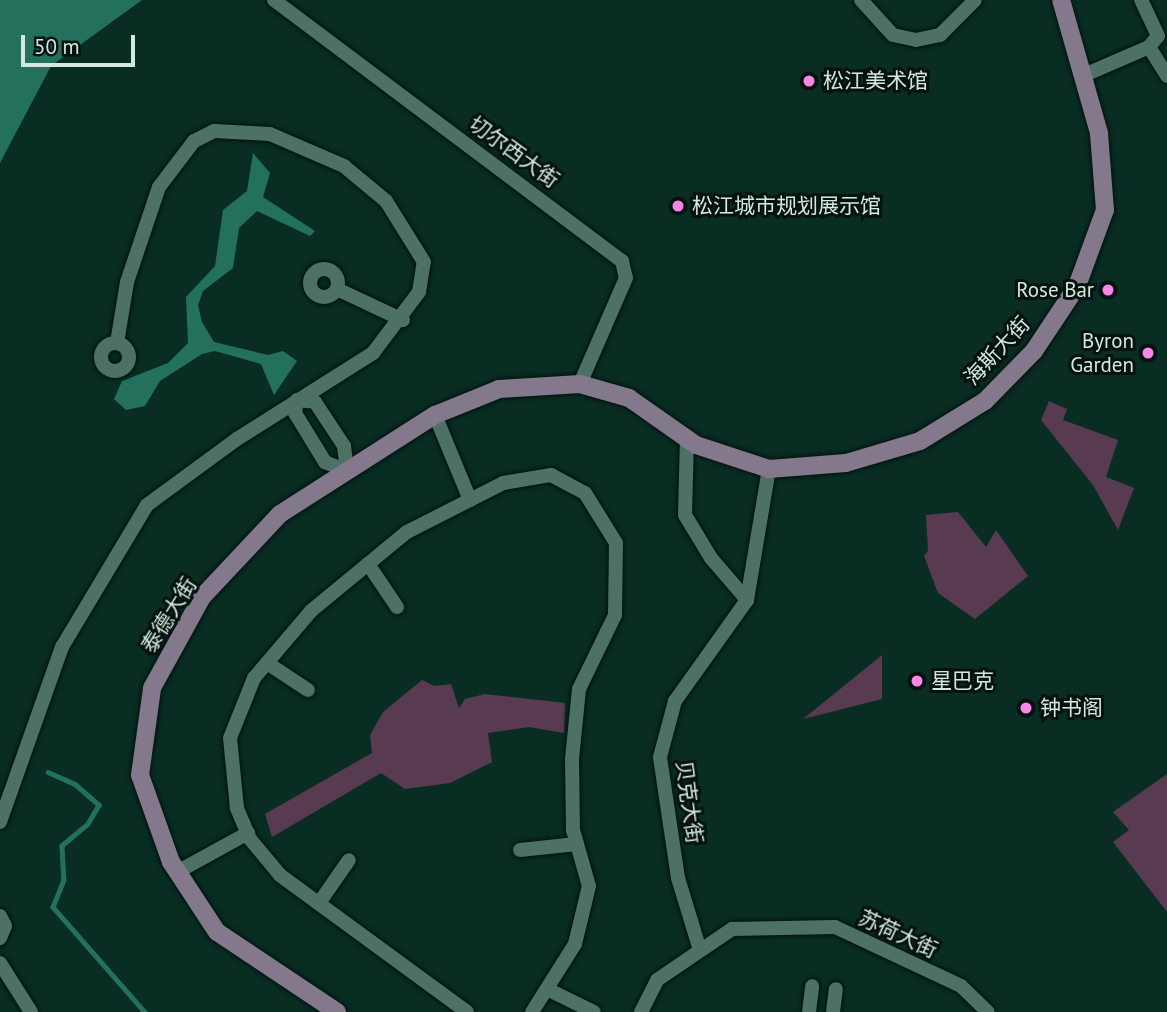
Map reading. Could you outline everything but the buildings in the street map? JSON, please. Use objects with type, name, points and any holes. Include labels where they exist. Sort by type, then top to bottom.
[{"type":"street","name":"切尔西大街","points":[[274,0],[622,261],[626,278],[580,384]]},
{"type":"street","points":[[861,0],[893,36],[916,40],[940,35],[975,0]]},
{"type":"street","name":"海斯大街","points":[[580,384],[628,398],[687,438],[769,469],[846,463],[920,441],[985,401],[1034,351],[1077,286],[1105,210],[1099,133],[1061,0]]},
{"type":"street","points":[[1082,76],[1149,47],[1158,36],[1141,0]]},
{"type":"street","points":[[1149,47],[1167,76]]},
{"type":"street","points":[[0,822],[62,647],[147,505],[297,400],[373,353],[403,320],[419,292],[424,262],[386,201],[344,166],[310,148],[232,128],[194,141],[159,187],[127,282],[117,343]]},
{"type":"street","points":[[337,289],[403,320]]},
{"type":"street","name":"泰德大街","points":[[337,1012],[217,932],[179,871],[140,775],[152,688],[202,597],[279,514],[435,415],[499,389],[580,384]]},
{"type":"street","points":[[297,400],[315,402],[344,446],[347,471]]},
{"type":"street","points":[[297,400],[295,413],[325,461],[347,471]]},
{"type":"street","points":[[435,415],[470,500]]},
{"type":"street","points":[[687,438],[685,515],[711,558],[747,600]]},
{"type":"street","name":"贝克大街","points":[[699,947],[678,878],[660,757],[675,701],[747,600],[769,469]]},
{"type":"street","points":[[467,1012],[279,875],[248,833],[237,807],[230,738],[254,678],[311,611],[407,532],[503,483],[551,475],[585,493],[616,544],[615,615],[579,689],[572,759],[577,844],[589,886],[575,944],[532,1012]]},
{"type":"street","points":[[368,564],[397,607]]},
{"type":"street","points":[[267,663],[308,690]]},
{"type":"street","points":[[179,871],[248,833]]},
{"type":"street","points":[[520,850],[577,844]]},
{"type":"street","points":[[319,903],[349,860]]},
{"type":"street","points":[[0,916],[5,926],[0,938]]},
{"type":"street","name":"苏荷大街","points":[[641,1012],[657,981],[699,947],[732,929],[835,927],[961,986],[988,1012]]},
{"type":"street","points":[[0,963],[31,1012]]},
{"type":"street","points":[[809,1012],[812,986]]},
{"type":"street","points":[[547,989],[594,1012]]},
{"type":"street","points":[[832,1012],[836,989]]},
{"type":"shaded area","points":[[0,0],[142,0],[51,66],[0,163]]},
{"type":"shaded area","points":[[253,153],[270,173],[263,197],[315,231],[310,236],[257,211],[239,228],[233,268],[203,291],[198,305],[202,322],[214,342],[268,355],[283,351],[297,361],[274,395],[261,364],[215,351],[202,354],[160,381],[145,406],[126,410],[114,399],[122,381],[168,363],[188,343],[186,297],[215,266],[223,210],[247,191]]},
{"type":"shaded area","points":[[1049,401],[1067,409],[1063,420],[1118,440],[1106,477],[1134,488],[1118,530],[1093,485],[1041,420]]},
{"type":"shaded area","points":[[958,512],[986,547],[996,530],[1028,576],[975,619],[938,593],[924,556],[928,551],[926,515]]},
{"type":"shaded area","points":[[882,655],[882,699],[803,719]]},
{"type":"shaded area","points":[[422,680],[434,686],[451,684],[459,708],[465,699],[485,694],[565,703],[564,733],[529,727],[488,733],[492,762],[450,783],[405,789],[381,773],[272,837],[265,814],[372,753],[370,735],[383,712]]},
{"type":"shaded area","points":[[1167,774],[1167,912],[1113,842],[1129,830],[1113,812]]},
{"type":"waterway","points":[[48,772],[75,784],[99,805],[88,824],[62,846],[64,880],[53,907],[145,1012]]},
{"type":"place","name":"松江美术馆","points":[[809,81]]},
{"type":"place","name":"松江城市规划展示馆","points":[[678,206]]},
{"type":"place","name":"Rose Bar","points":[[1108,290]]},
{"type":"place","name":"Byron Garden","points":[[1148,353]]},
{"type":"place","name":"星巴克","points":[[917,681]]},
{"type":"place","name":"钟书阁","points":[[1026,708]]}]
